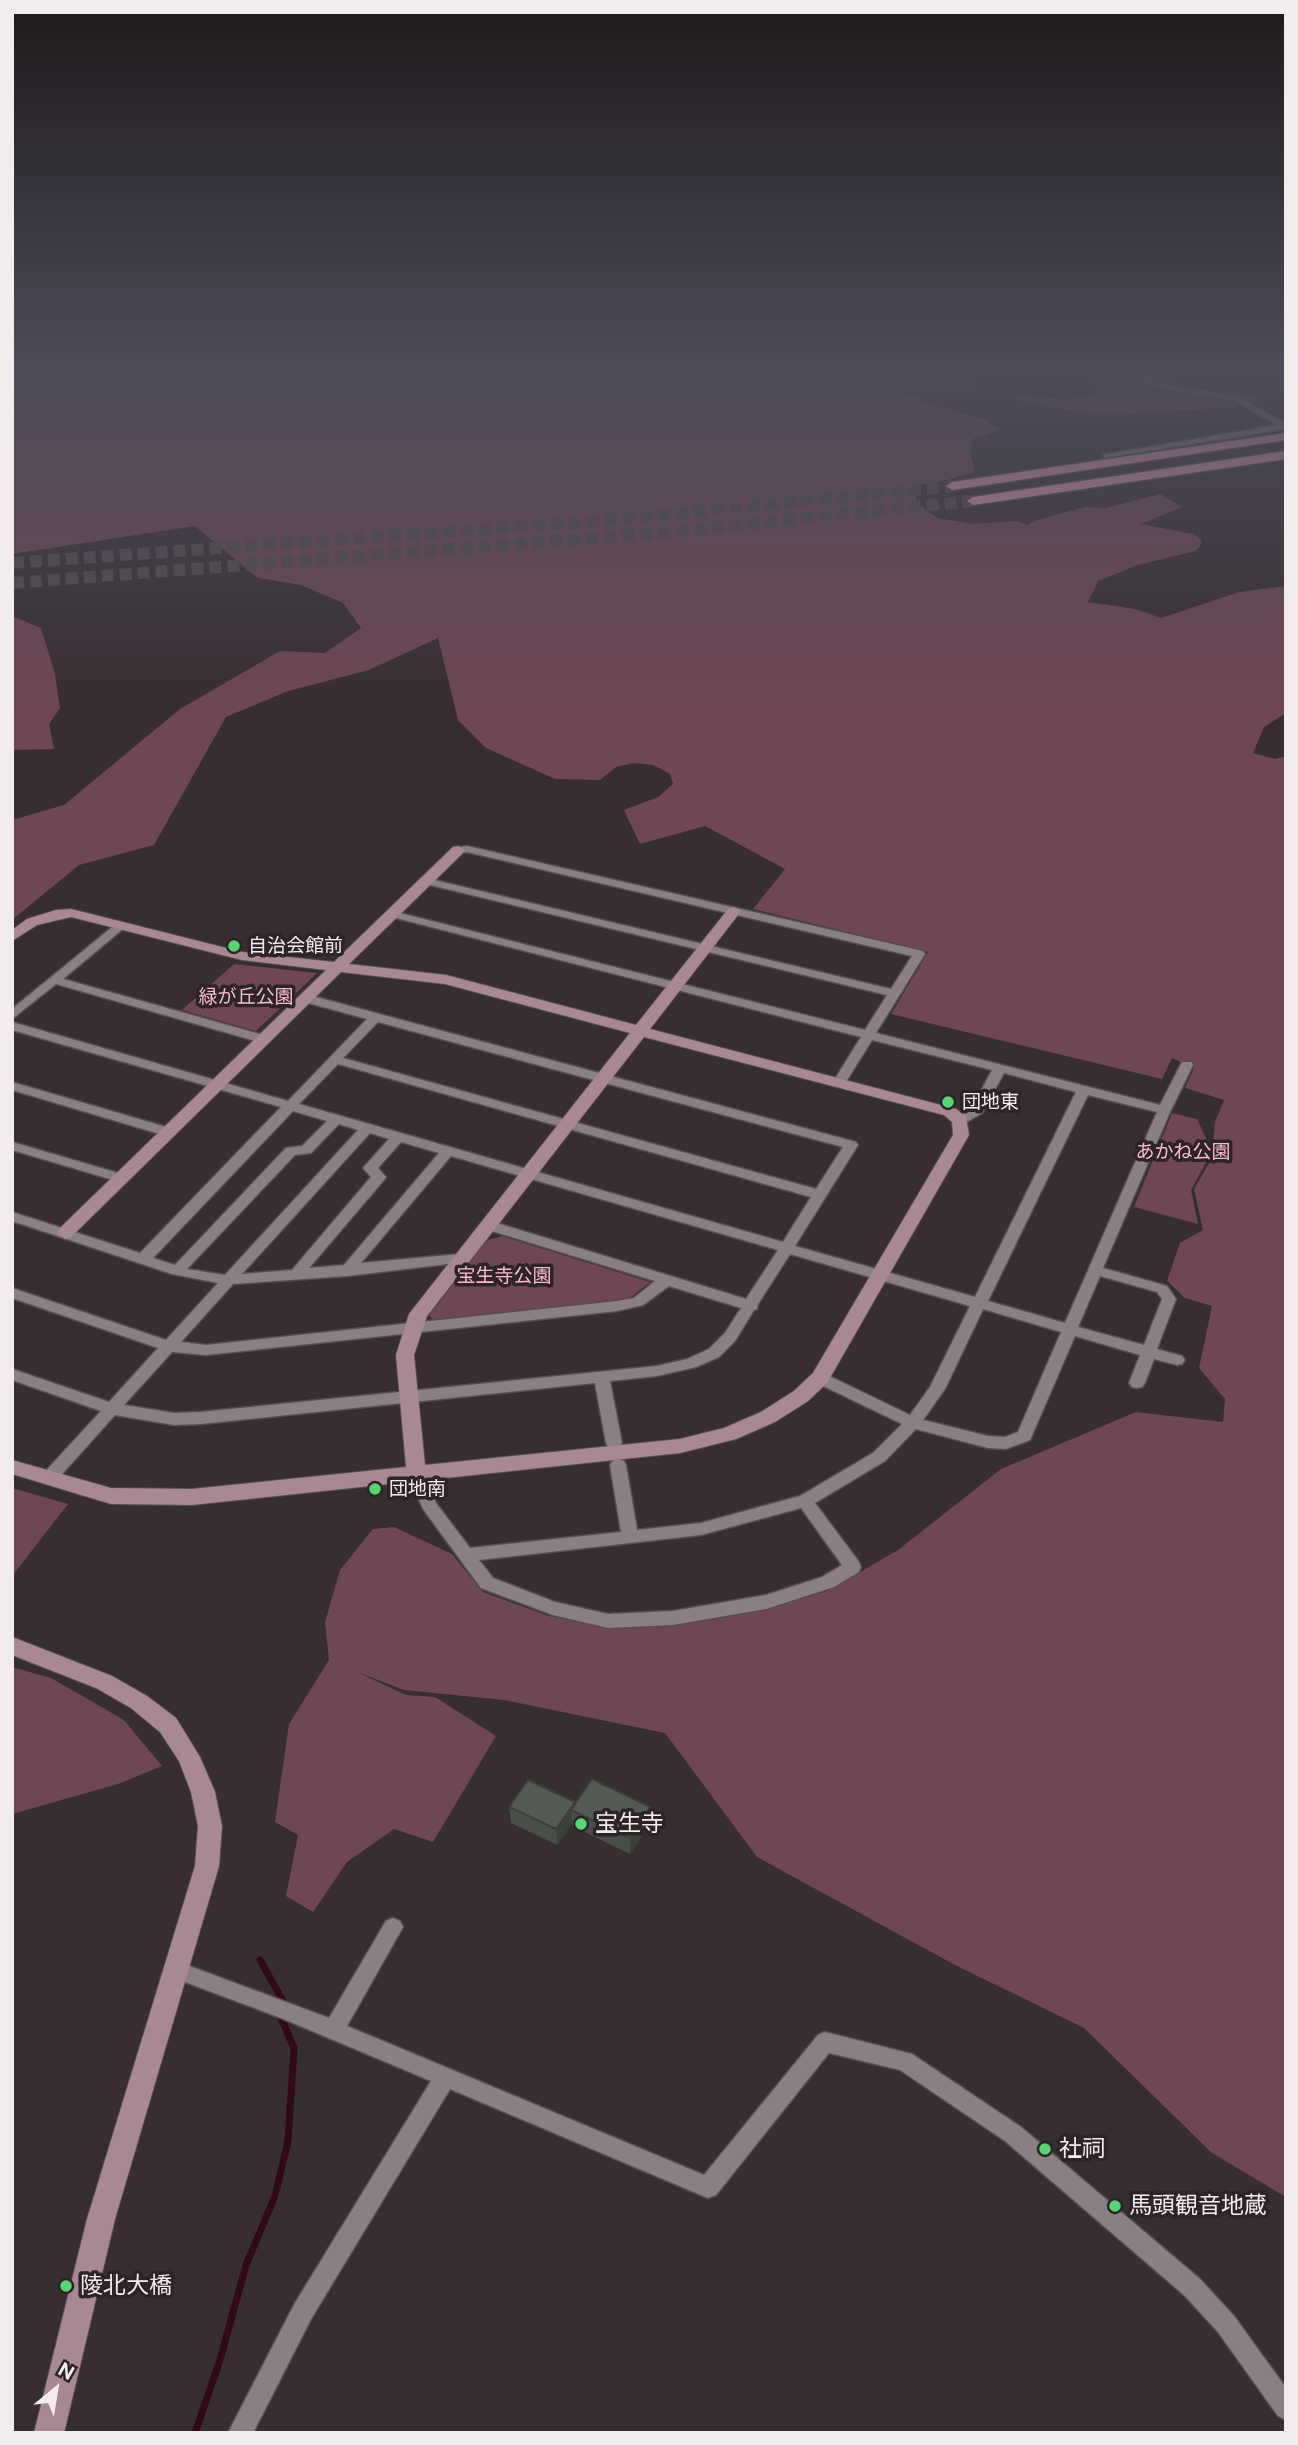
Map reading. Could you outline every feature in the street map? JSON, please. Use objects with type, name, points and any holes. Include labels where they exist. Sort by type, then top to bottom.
[{"type":"highway","points":[[952,486],[972,483]]},
{"type":"highway","points":[[973,501],[1095,483]]},
{"type":"street","points":[[65,1233],[458,850],[467,849],[919,954],[839,1082]]},
{"type":"street","points":[[426,881],[894,993]]},
{"type":"street","points":[[734,911],[418,1314],[405,1355],[416,1473],[429,1505],[487,1583],[507,1593],[608,1621],[716,1612],[766,1602],[828,1582],[853,1567],[805,1501]]},
{"type":"street","points":[[12,937],[33,922],[56,914],[71,913],[242,956],[446,980],[950,1112],[960,1120],[961,1135],[820,1378],[801,1396],[768,1417],[729,1434],[680,1446],[192,1497],[111,1496],[12,1467]]},
{"type":"street","points":[[392,915],[1164,1110]]},
{"type":"street","points":[[12,1014],[120,926]]},
{"type":"street","points":[[54,980],[263,1040]]},
{"type":"street","points":[[12,1374],[112,1409],[174,1419],[201,1419],[657,1371],[714,1353],[730,1337],[788,1249],[851,1144],[305,999]]},
{"type":"street","points":[[143,1259],[375,1018]]},
{"type":"street","points":[[12,1026],[1177,1360]]},
{"type":"street","points":[[336,1060],[820,1195]]},
{"type":"street","points":[[820,1378],[913,1423],[988,1442],[1006,1443],[1024,1436],[1164,1110],[1187,1065]]},
{"type":"street","points":[[960,1120],[977,1110],[1000,1068]]},
{"type":"street","points":[[12,1086],[168,1132]]},
{"type":"street","points":[[467,1555],[701,1529],[805,1501],[879,1457],[913,1423],[937,1389],[1084,1089]]},
{"type":"street","points":[[177,1271],[290,1151],[306,1150],[335,1119]]},
{"type":"street","points":[[48,1479],[367,1128]]},
{"type":"street","points":[[294,1276],[379,1177],[370,1168],[398,1137]]},
{"type":"street","points":[[12,1146],[120,1178]]},
{"type":"street","points":[[347,1271],[448,1151]]},
{"type":"street","points":[[12,1216],[177,1271],[229,1280],[460,1259]]},
{"type":"street","points":[[487,1225],[752,1306]]},
{"type":"street","points":[[1095,1270],[1162,1289],[1169,1299],[1151,1352],[1136,1383]]},
{"type":"street","points":[[12,1293],[169,1346],[206,1350],[617,1306],[638,1302],[667,1280]]},
{"type":"street","points":[[602,1377],[614,1443]]},
{"type":"street","points":[[618,1465],[630,1538]]},
{"type":"street","points":[[12,1646],[104,1682],[139,1702],[167,1725],[190,1757],[203,1793],[210,1826],[207,1866],[101,2219],[49,2433]]},
{"type":"street","points":[[333,2029],[393,1927]]},
{"type":"street","points":[[176,1970],[333,2029],[708,2187],[825,2042],[905,2061],[1013,2134],[1192,2287],[1226,2324],[1286,2409]]},
{"type":"street","points":[[240,2433],[303,2311],[445,2077]]},
{"type":"green space","points":[[12,483],[926,483],[913,485],[917,503],[937,518],[973,524],[1016,521],[1028,525],[1033,521],[1085,507],[1105,508],[1160,494],[1182,507],[1141,524],[1193,534],[1201,539],[1201,545],[1195,551],[1138,565],[1098,581],[1088,602],[1135,609],[1161,618],[1239,592],[1286,586],[1286,713],[1264,727],[1253,753],[1275,759],[1286,756],[1286,2197],[1212,2153],[1084,2028],[955,1965],[757,1857],[665,1733],[504,1700],[404,1690],[357,1672],[406,1695],[435,1697],[496,1736],[433,1842],[394,1829],[347,1862],[313,1912],[286,1896],[298,1835],[275,1822],[289,1724],[329,1660],[325,1622],[340,1570],[373,1529],[394,1527],[452,1554],[483,1592],[549,1616],[614,1628],[666,1626],[774,1607],[827,1591],[898,1550],[1001,1469],[1136,1412],[1223,1422],[1225,1399],[1199,1368],[1212,1306],[1185,1298],[1167,1281],[1180,1243],[1203,1230],[1194,1189],[1212,1158],[1215,1122],[1224,1100],[1185,1088],[1194,1068],[1172,1058],[1162,1079],[891,1014],[928,952],[753,909],[785,869],[705,826],[640,844],[624,810],[658,797],[673,784],[670,774],[653,765],[634,763],[616,767],[600,780],[555,779],[486,748],[458,720],[438,638],[369,670],[288,691],[226,717],[154,845],[79,865],[12,920],[12,820],[64,805],[180,709],[280,651],[325,653],[361,628],[343,603],[301,585],[258,578],[195,526],[12,554]]},
{"type":"green space","points":[[12,616],[41,628],[55,674],[60,708],[49,724],[54,749],[12,750]]},
{"type":"green space","name":"緑が丘公園","points":[[234,964],[317,973],[256,1031],[182,1010]]},
{"type":"green space","name":"あかね公園","points":[[1172,1113],[1197,1119],[1210,1147],[1209,1157],[1191,1190],[1198,1224],[1134,1207]]},
{"type":"green space","name":"宝生寺公園","points":[[502,1236],[650,1282],[631,1297],[612,1302],[434,1321],[429,1315],[485,1241]]},
{"type":"green space","points":[[12,1488],[68,1504],[13,1575],[12,1575]]},
{"type":"green space","points":[[12,1667],[51,1678],[124,1720],[162,1766],[118,1784],[12,1814]]},
{"type":"building","points":[[592,1779],[650,1807],[630,1838],[571,1810]]},
{"type":"building","points":[[528,1780],[575,1802],[556,1829],[509,1807]]},
{"type":"waterway","points":[[260,1960],[283,2001],[282,2005]]},
{"type":"waterway","points":[[195,2433],[220,2360],[246,2265],[275,2196],[288,2141],[294,2048],[279,2013]]},
{"type":"tunnel","points":[[12,563],[636,518],[952,486]]},
{"type":"tunnel","points":[[12,583],[646,534],[973,501]]},
{"type":"place","name":"自治会館前","points":[[234,946]]},
{"type":"place","name":"団地東","points":[[948,1102]]},
{"type":"place","name":"団地南","points":[[375,1489]]},
{"type":"place","name":"宝生寺","points":[[581,1824]]},
{"type":"place","name":"社祠","points":[[1045,2149]]},
{"type":"place","name":"馬頭観音地蔵","points":[[1115,2206]]},
{"type":"place","name":"陵北大橋","points":[[66,2286]]}]
